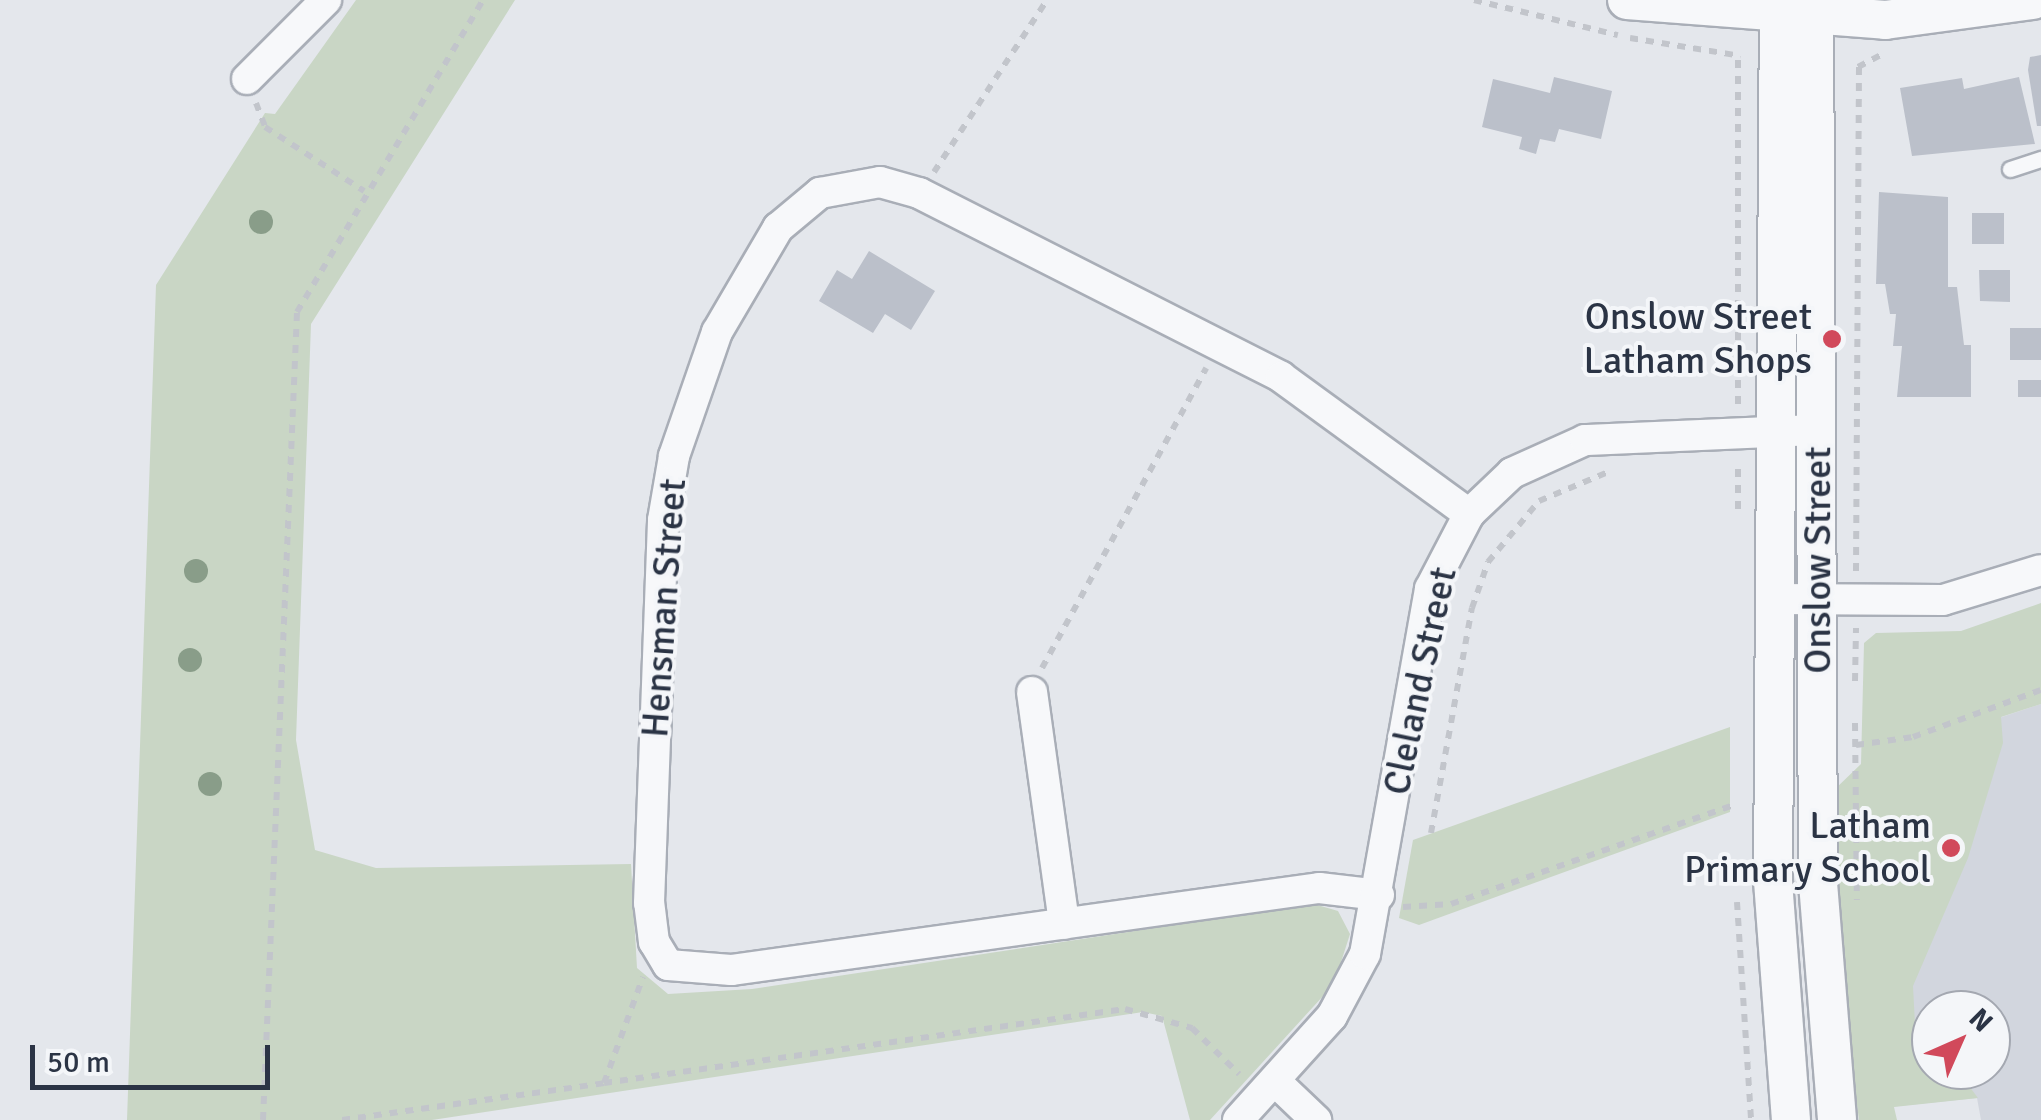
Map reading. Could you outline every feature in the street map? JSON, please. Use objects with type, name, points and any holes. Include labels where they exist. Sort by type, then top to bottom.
[{"type":"street","points":[[247,79],[326,0]]},
{"type":"street","points":[[1627,0],[1797,9],[1886,20],[2033,0]]},
{"type":"street","name":"Onslow Street","points":[[1792,1120],[1774,882],[1774,599],[1777,237],[1797,9]]},
{"type":"street","name":"Onslow Street","points":[[1797,9],[1816,238],[1818,600],[1837,746],[1822,955],[1837,1120]]},
{"type":"street","name":"Hensman Street","points":[[664,960],[649,903],[663,520],[692,390],[747,276],[797,207],[849,182],[919,193],[1218,344],[1379,442],[1470,514]]},
{"type":"street","points":[[1777,237],[1816,238]]},
{"type":"street","name":"Cleland Street","points":[[1238,1120],[1344,995],[1378,901],[1430,588],[1470,514],[1512,473],[1585,440],[1817,430]]},
{"type":"street","points":[[1774,599],[1943,600],[2041,570]]},
{"type":"street","points":[[1032,692],[1064,924]]},
{"type":"street","points":[[664,960],[683,971],[730,970],[1318,888],[1378,901]]},
{"type":"street","points":[[1268,1089],[1316,1120]]},
{"type":"lane","points":[[2010,168],[2041,159]]},
{"type":"path","points":[[263,1120],[289,361],[296,312],[364,191],[483,0]]},
{"type":"path","points":[[919,193],[1048,0]]},
{"type":"path","points":[[1474,0],[1738,56],[1738,527]]},
{"type":"path","points":[[1855,693],[1859,67],[1887,50]]},
{"type":"path","points":[[247,79],[265,128],[364,191]]},
{"type":"path","points":[[1032,692],[1218,344]]},
{"type":"path","points":[[1723,468],[1738,472]]},
{"type":"path","points":[[1430,833],[1472,608],[1488,562],[1539,502],[1620,469]]},
{"type":"path","points":[[1837,746],[1913,737],[2041,690]]},
{"type":"path","points":[[1855,710],[1837,746],[1857,911]]},
{"type":"path","points":[[1737,787],[1737,822]]},
{"type":"path","points":[[1378,901],[1451,904],[1737,804]]},
{"type":"path","points":[[1737,897],[1751,1120]]},
{"type":"path","points":[[604,1083],[637,983],[664,960]]},
{"type":"path","points":[[342,1120],[1126,1008],[1192,1028],[1268,1089]]},
{"type":"shaded area","name":"Latham Primary School","points":[[2041,704],[2041,1120],[1981,1120],[1977,1098],[1879,1108],[1861,764]]},
{"type":"green space","points":[[356,0],[515,0],[311,324],[296,740],[315,850],[376,868],[631,864],[637,968],[668,994],[752,989],[1314,904],[1338,911],[1350,934],[1334,984],[1210,1120],[1190,1120],[1162,1016],[1143,1012],[432,1120],[127,1120],[156,285],[265,113],[275,114]]},
{"type":"green space","points":[[2041,603],[2041,704],[2001,717],[2003,743],[1968,858],[1911,990],[1911,1090],[1972,1090],[1978,1098],[1894,1107],[1897,1120],[1859,1120],[1837,954],[1833,791],[1861,764],[1864,643],[1876,633],[1961,631]]},
{"type":"green space","points":[[1730,727],[1730,812],[1419,925],[1399,918],[1413,840]]},
{"type":"building","points":[[2041,55],[2041,126],[2037,126],[2028,70],[2030,57]]},
{"type":"building","points":[[1554,77],[1612,91],[1601,139],[1559,129],[1555,142],[1540,139],[1536,154],[1519,149],[1522,137],[1482,127],[1493,79],[1550,93]]},
{"type":"building","points":[[2019,77],[2035,144],[1912,156],[1900,88],[1962,78],[1964,89]]},
{"type":"building","points":[[1879,192],[1948,197],[1948,287],[1957,287],[1964,345],[1971,345],[1971,397],[1897,397],[1902,346],[1893,346],[1896,314],[1890,314],[1885,284],[1876,284]]},
{"type":"building","points":[[1972,213],[2004,213],[2004,244],[1972,244]]},
{"type":"building","points":[[869,251],[935,291],[911,330],[885,314],[873,333],[819,301],[837,270],[852,279]]},
{"type":"building","points":[[1979,270],[2010,270],[2010,302],[1980,301]]},
{"type":"building","points":[[2010,328],[2041,328],[2041,360],[2010,360]]},
{"type":"building","points":[[2018,380],[2041,380],[2041,397],[2018,397]]},
{"type":"place","name":"Onslow Street Latham Shops","points":[[1832,339]]},
{"type":"place","name":"Latham Primary School","points":[[1951,848]]}]
